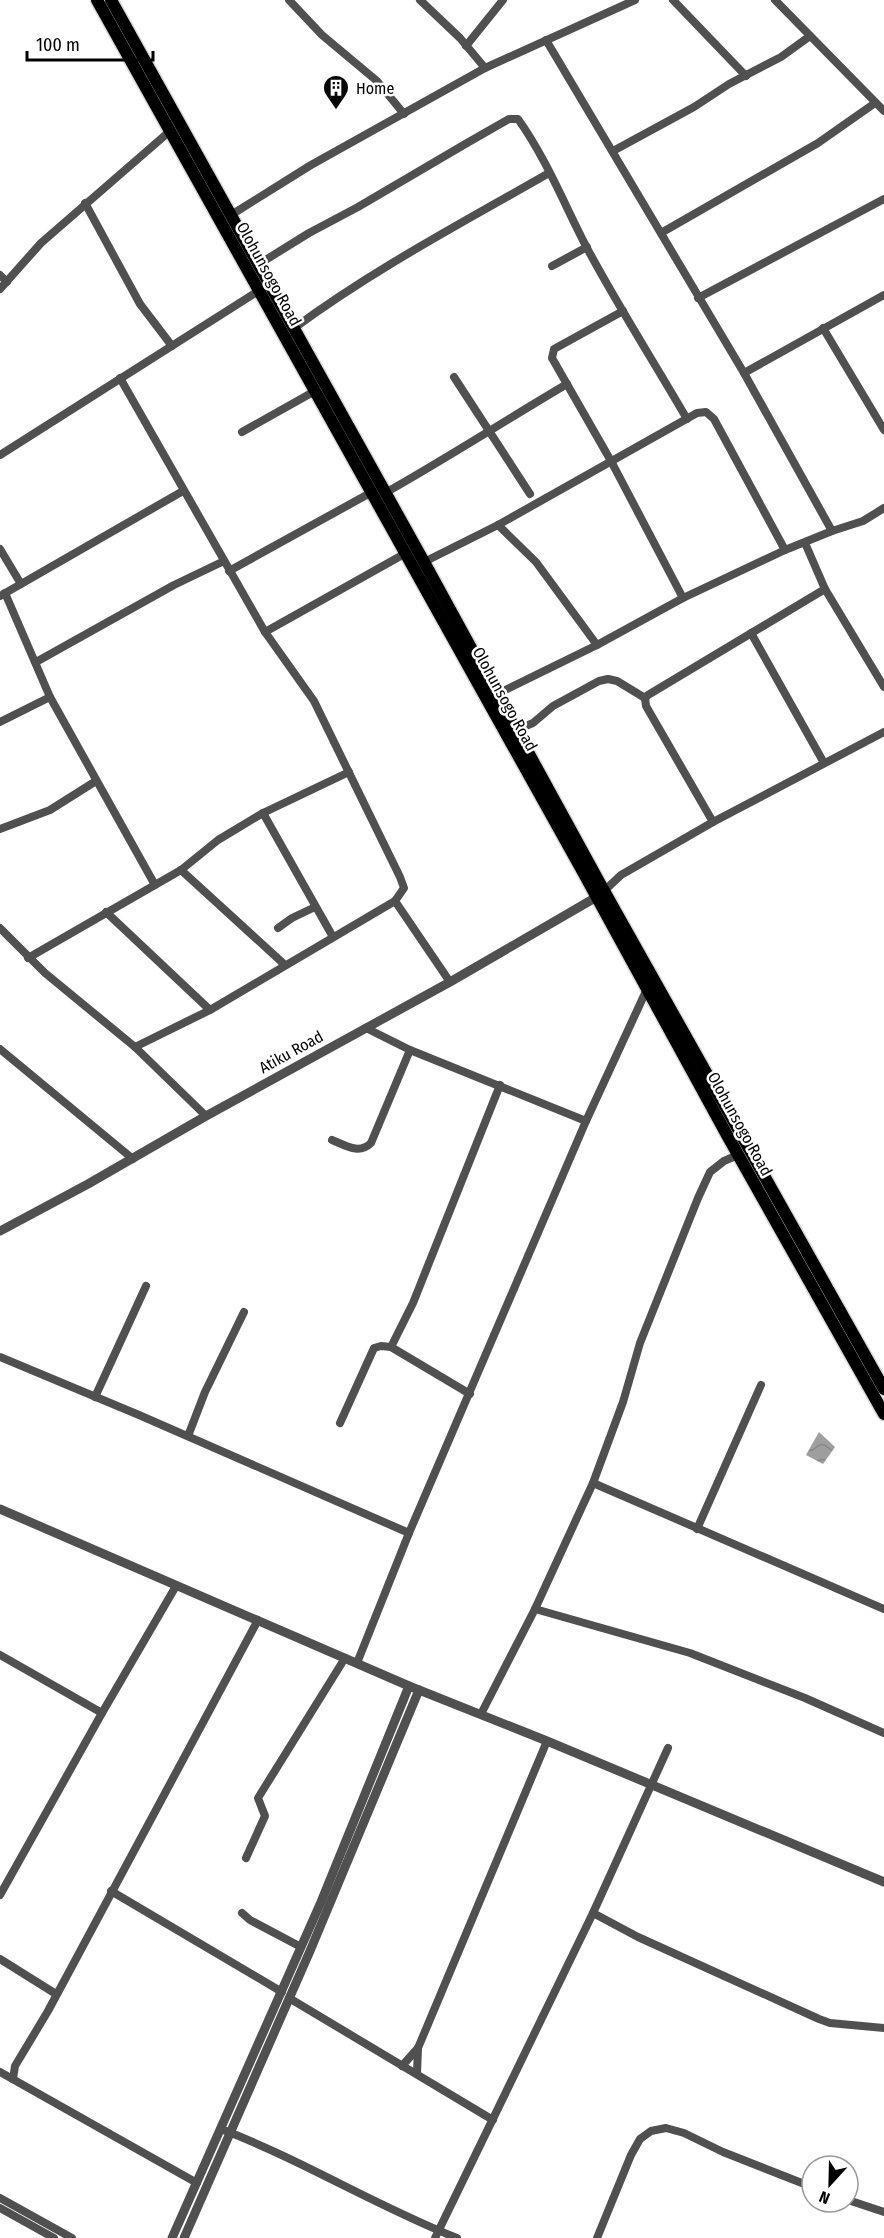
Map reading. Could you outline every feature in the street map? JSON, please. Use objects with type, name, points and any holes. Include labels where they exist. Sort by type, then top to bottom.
[{"type":"main road","name":"Olohunsogo Road","points":[[105,2],[170,131],[406,554],[884,1389]]},
{"type":"main road","name":"Olohunsogo Road","points":[[105,2],[259,264],[497,694],[647,989],[884,1414]]},
{"type":"street","points":[[289,0],[322,35],[377,81],[404,114]]},
{"type":"street","points":[[420,0],[466,45],[485,68]]},
{"type":"street","points":[[466,45],[502,0]]},
{"type":"street","points":[[231,215],[311,165],[485,68],[635,0]]},
{"type":"street","points":[[673,0],[746,76]]},
{"type":"street","points":[[775,0],[884,111]]},
{"type":"street","points":[[613,151],[694,107],[729,84],[782,57],[810,36]]},
{"type":"street","points":[[546,40],[744,373],[832,531]]},
{"type":"street","points":[[661,233],[809,148],[875,103]]},
{"type":"street","points":[[259,264],[509,119],[518,119],[623,311],[687,419]]},
{"type":"street","points":[[0,290],[41,243],[170,131]]},
{"type":"street","points":[[293,329],[338,296],[549,173]]},
{"type":"street","points":[[698,298],[884,199]]},
{"type":"street","points":[[85,203],[140,304],[172,346]]},
{"type":"street","points":[[552,266],[587,247]]},
{"type":"street","points":[[0,275],[7,282]]},
{"type":"street","points":[[0,454],[260,290]]},
{"type":"street","points":[[744,373],[884,295]]},
{"type":"street","points":[[623,311],[554,349],[552,358],[611,461],[683,598]]},
{"type":"street","points":[[823,328],[884,430]]},
{"type":"street","points":[[454,377],[530,494]]},
{"type":"street","points":[[120,378],[265,632],[314,701],[404,888],[395,901],[210,1010],[135,1047]]},
{"type":"street","points":[[385,493],[459,451],[567,384]]},
{"type":"street","points":[[242,432],[315,391]]},
{"type":"street","points":[[424,562],[498,525],[697,413],[706,412],[714,419],[785,550]]},
{"type":"street","points":[[155,885],[50,696],[36,662],[2,594],[183,491]]},
{"type":"street","points":[[229,571],[372,492]]},
{"type":"street","points":[[497,694],[597,645],[683,598],[785,550],[863,521],[884,508]]},
{"type":"street","points":[[498,525],[536,562],[597,645]]},
{"type":"street","points":[[805,543],[825,589],[884,687]]},
{"type":"street","points":[[0,549],[21,584]]},
{"type":"street","points":[[265,632],[406,554]]},
{"type":"street","points":[[36,662],[174,585],[224,561]]},
{"type":"street","points":[[645,698],[825,589]]},
{"type":"street","points":[[752,633],[824,763]]},
{"type":"street","points":[[516,730],[533,723],[553,706],[599,681],[608,679],[617,681],[645,698]]},
{"type":"street","points":[[0,722],[50,696]]},
{"type":"street","points":[[645,698],[646,706],[713,822]]},
{"type":"street","points":[[600,895],[621,875],[713,822],[884,732]]},
{"type":"street","points":[[28,958],[181,870],[218,840],[263,813],[349,772]]},
{"type":"street","points":[[0,829],[50,810],[96,781]]},
{"type":"street","points":[[263,813],[333,937]]},
{"type":"street","points":[[181,870],[285,965]]},
{"type":"street","name":"Atiku Road","points":[[0,1231],[450,982],[600,895]]},
{"type":"street","points":[[395,901],[450,982]]},
{"type":"street","points":[[278,928],[315,907]]},
{"type":"street","points":[[106,912],[210,1010]]},
{"type":"street","points":[[0,928],[28,958],[135,1047],[206,1116]]},
{"type":"street","points":[[357,1663],[409,1533],[586,1121],[647,989]]},
{"type":"street","points":[[366,1028],[410,1050],[586,1121]]},
{"type":"street","points":[[0,1049],[132,1159]]},
{"type":"street","points":[[332,1140],[357,1150],[366,1148],[371,1143],[410,1050]]},
{"type":"street","points":[[391,1347],[413,1303],[500,1085]]},
{"type":"street","points":[[481,1714],[535,1609],[593,1483],[623,1402],[640,1343],[698,1198],[710,1172],[724,1161],[738,1155]]},
{"type":"street","points":[[95,1397],[146,1286]]},
{"type":"street","points":[[188,1437],[205,1392],[244,1312]]},
{"type":"street","points":[[340,1423],[374,1348],[381,1346],[391,1347],[470,1394]]},
{"type":"street","points":[[0,1357],[409,1533]]},
{"type":"street","points":[[697,1529],[761,1384]]},
{"type":"street","points":[[593,1483],[884,1609]]},
{"type":"street","points":[[0,1509],[414,1688],[884,1882]]},
{"type":"street","points":[[0,1895],[176,1586]]},
{"type":"street","points":[[535,1609],[690,1653],[805,1698],[884,1733]]},
{"type":"street","points":[[13,2079],[15,2066],[258,1620]]},
{"type":"street","points":[[0,1655],[102,1713]]},
{"type":"street","points":[[246,1858],[265,1816],[258,1798],[345,1658]]},
{"type":"street","points":[[172,2238],[221,2129],[286,1995],[301,1947],[414,1688]]},
{"type":"street","points":[[184,2238],[231,2133],[414,1688]]},
{"type":"street","points":[[402,2066],[418,2048],[547,1741]]},
{"type":"street","points":[[437,2234],[593,1912],[668,1748]]},
{"type":"street","points":[[111,1891],[493,2120]]},
{"type":"street","points":[[593,1912],[638,1937],[819,2019],[830,2023],[884,2028]]},
{"type":"street","points":[[242,1913],[250,1920],[301,1947]]},
{"type":"street","points":[[0,1959],[56,1994]]},
{"type":"street","points":[[417,2073],[418,2048]]},
{"type":"street","points":[[0,2071],[15,2066]]},
{"type":"street","points":[[0,2071],[197,2183]]},
{"type":"street","points":[[597,2238],[631,2156],[640,2139],[651,2131],[666,2128],[684,2133],[723,2152],[800,2182]]},
{"type":"street","points":[[221,2129],[289,2158],[437,2234],[457,2238]]},
{"type":"street","points":[[0,2198],[72,2238]]},
{"type":"street","points":[[860,2204],[884,2212]]},
{"type":"street","points":[[0,2208],[52,2238]]},
{"type":"water","points":[[819,1432],[835,1447],[823,1464],[806,1455]]},
{"type":"place","name":"Home","points":[[336,111]]}]
